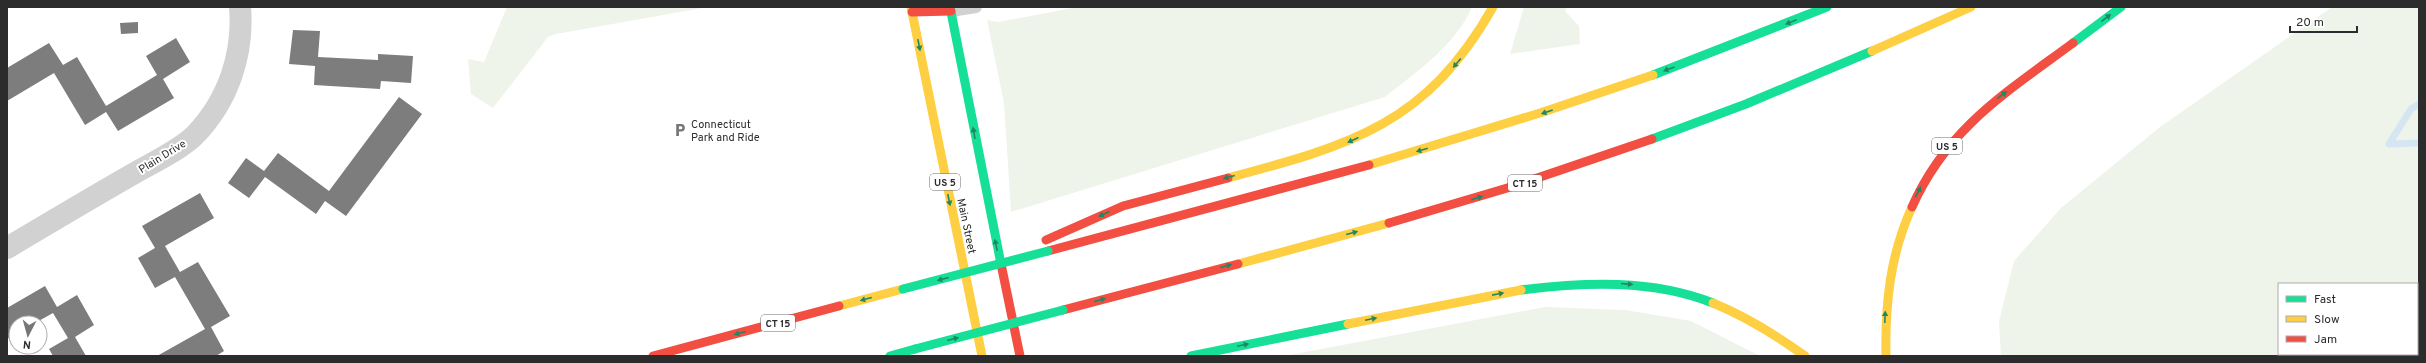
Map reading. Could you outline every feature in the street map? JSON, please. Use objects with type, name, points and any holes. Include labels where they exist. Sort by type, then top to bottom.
[{"type":"highway","points":[[979,269],[1123,206],[1312,155],[1339,147],[1362,136],[1409,107],[1450,70],[1479,36],[1493,7]]},
{"type":"highway","name":"CT 15","points":[[653,356],[1465,138],[1637,80],[1826,7]]},
{"type":"highway","name":"CT 15","points":[[890,356],[1402,220],[1581,164],[1779,91],[1971,7]]},
{"type":"highway","name":"US 5","points":[[1886,356],[1886,307],[1893,259],[1909,211],[1933,166],[1960,131],[1980,112],[2121,7]]},
{"type":"highway","points":[[912,10],[951,9],[981,171],[1020,356]]},
{"type":"highway","name":"Main Street","points":[[912,10],[982,356]]},
{"type":"highway","points":[[1191,356],[1511,291],[1554,285],[1604,282],[1651,286],[1710,302],[1758,323],[1805,356]]},
{"type":"street","name":"Plain Drive","points":[[7,248],[163,156],[194,135],[220,103],[236,66],[242,25],[240,7]]},
{"type":"lane","points":[[951,9],[976,7]]},
{"type":"shaded area","points":[[507,7],[708,7],[556,34],[548,37],[493,108],[471,94],[468,59],[484,62]]},
{"type":"shaded area","points":[[1078,7],[1472,7],[1465,21],[1446,46],[1422,68],[1385,97],[1011,212],[1004,103],[987,20],[998,22]]},
{"type":"shaded area","points":[[1524,7],[1567,7],[1565,11],[1579,26],[1580,44],[1510,54]]},
{"type":"shaded area","points":[[2332,7],[2419,7],[2419,356],[2001,356],[1999,321],[2014,261],[2061,208],[2160,127]]},
{"type":"shaded area","points":[[1545,307],[1625,310],[1691,321],[1760,356],[1284,356]]},
{"type":"building","points":[[138,22],[138,33],[121,34],[120,23]]},
{"type":"building","points":[[293,30],[320,31],[318,57],[378,60],[378,54],[413,56],[411,83],[381,81],[380,89],[314,85],[315,66],[289,64]]},
{"type":"building","points":[[176,38],[190,62],[163,79],[174,98],[118,131],[106,112],[85,125],[54,73],[7,101],[7,68],[49,43],[63,65],[77,57],[106,106],[157,75],[146,56]]},
{"type":"building","points":[[399,97],[422,114],[346,216],[325,201],[316,214],[265,177],[249,198],[228,183],[246,158],[264,171],[278,153],[329,191]]},
{"type":"building","points":[[200,193],[214,218],[165,246],[180,272],[198,262],[230,316],[211,327],[224,351],[216,356],[157,356],[205,329],[175,277],[155,288],[138,258],[155,248],[142,226]]},
{"type":"building","points":[[45,286],[57,307],[77,295],[94,325],[75,337],[86,356],[53,356],[49,349],[68,338],[53,313],[48,316],[8,315],[7,339],[7,308]]},
{"type":"waterway","points":[[2389,144],[2411,109],[2419,104]]},
{"type":"waterway","points":[[2389,144],[2419,143]]},
{"type":"traffic: fast","points":[[950,7],[1001,264]]},
{"type":"traffic: fast","points":[[1653,75],[1827,7]]},
{"type":"traffic: fast","points":[[2073,43],[2121,7]]},
{"type":"traffic: fast","points":[[1652,139],[1746,104],[1872,51]]},
{"type":"traffic: fast","points":[[903,289],[1048,251]]},
{"type":"traffic: fast","points":[[1521,290],[1569,285],[1618,284],[1666,290],[1690,295],[1713,303]]},
{"type":"traffic: fast","points":[[915,349],[1063,310]]},
{"type":"traffic: fast","points":[[1191,356],[1348,324]]},
{"type":"traffic: fast","points":[[890,356],[915,349]]},
{"type":"traffic: slow","points":[[911,7],[982,356]]},
{"type":"traffic: slow","points":[[1228,178],[1312,154],[1348,141],[1382,124],[1412,104],[1441,79],[1467,47],[1493,7]]},
{"type":"traffic: slow","points":[[1872,51],[1971,7]]},
{"type":"traffic: slow","points":[[1369,165],[1540,113],[1653,75]]},
{"type":"traffic: slow","points":[[1886,356],[1890,280],[1899,243],[1912,207]]},
{"type":"traffic: slow","points":[[1238,264],[1389,223]]},
{"type":"traffic: slow","points":[[839,306],[903,289]]},
{"type":"traffic: slow","points":[[1348,324],[1521,290]]},
{"type":"traffic: slow","points":[[1713,303],[1738,314],[1761,327],[1805,356]]},
{"type":"traffic: jam","points":[[912,12],[951,11]]},
{"type":"traffic: jam","points":[[1912,207],[1926,179],[1961,133],[2002,96],[2073,43]]},
{"type":"traffic: jam","points":[[1389,223],[1514,186],[1652,139]]},
{"type":"traffic: jam","points":[[1048,251],[1369,165]]},
{"type":"traffic: jam","points":[[1046,240],[1123,206],[1228,178]]},
{"type":"traffic: jam","points":[[1001,264],[1020,356]]},
{"type":"traffic: jam","points":[[1063,310],[1238,264]]},
{"type":"traffic: jam","points":[[653,356],[839,306]]},
{"type":"place","name":"Connecticut Park and Ride","points":[[680,130]]}]
